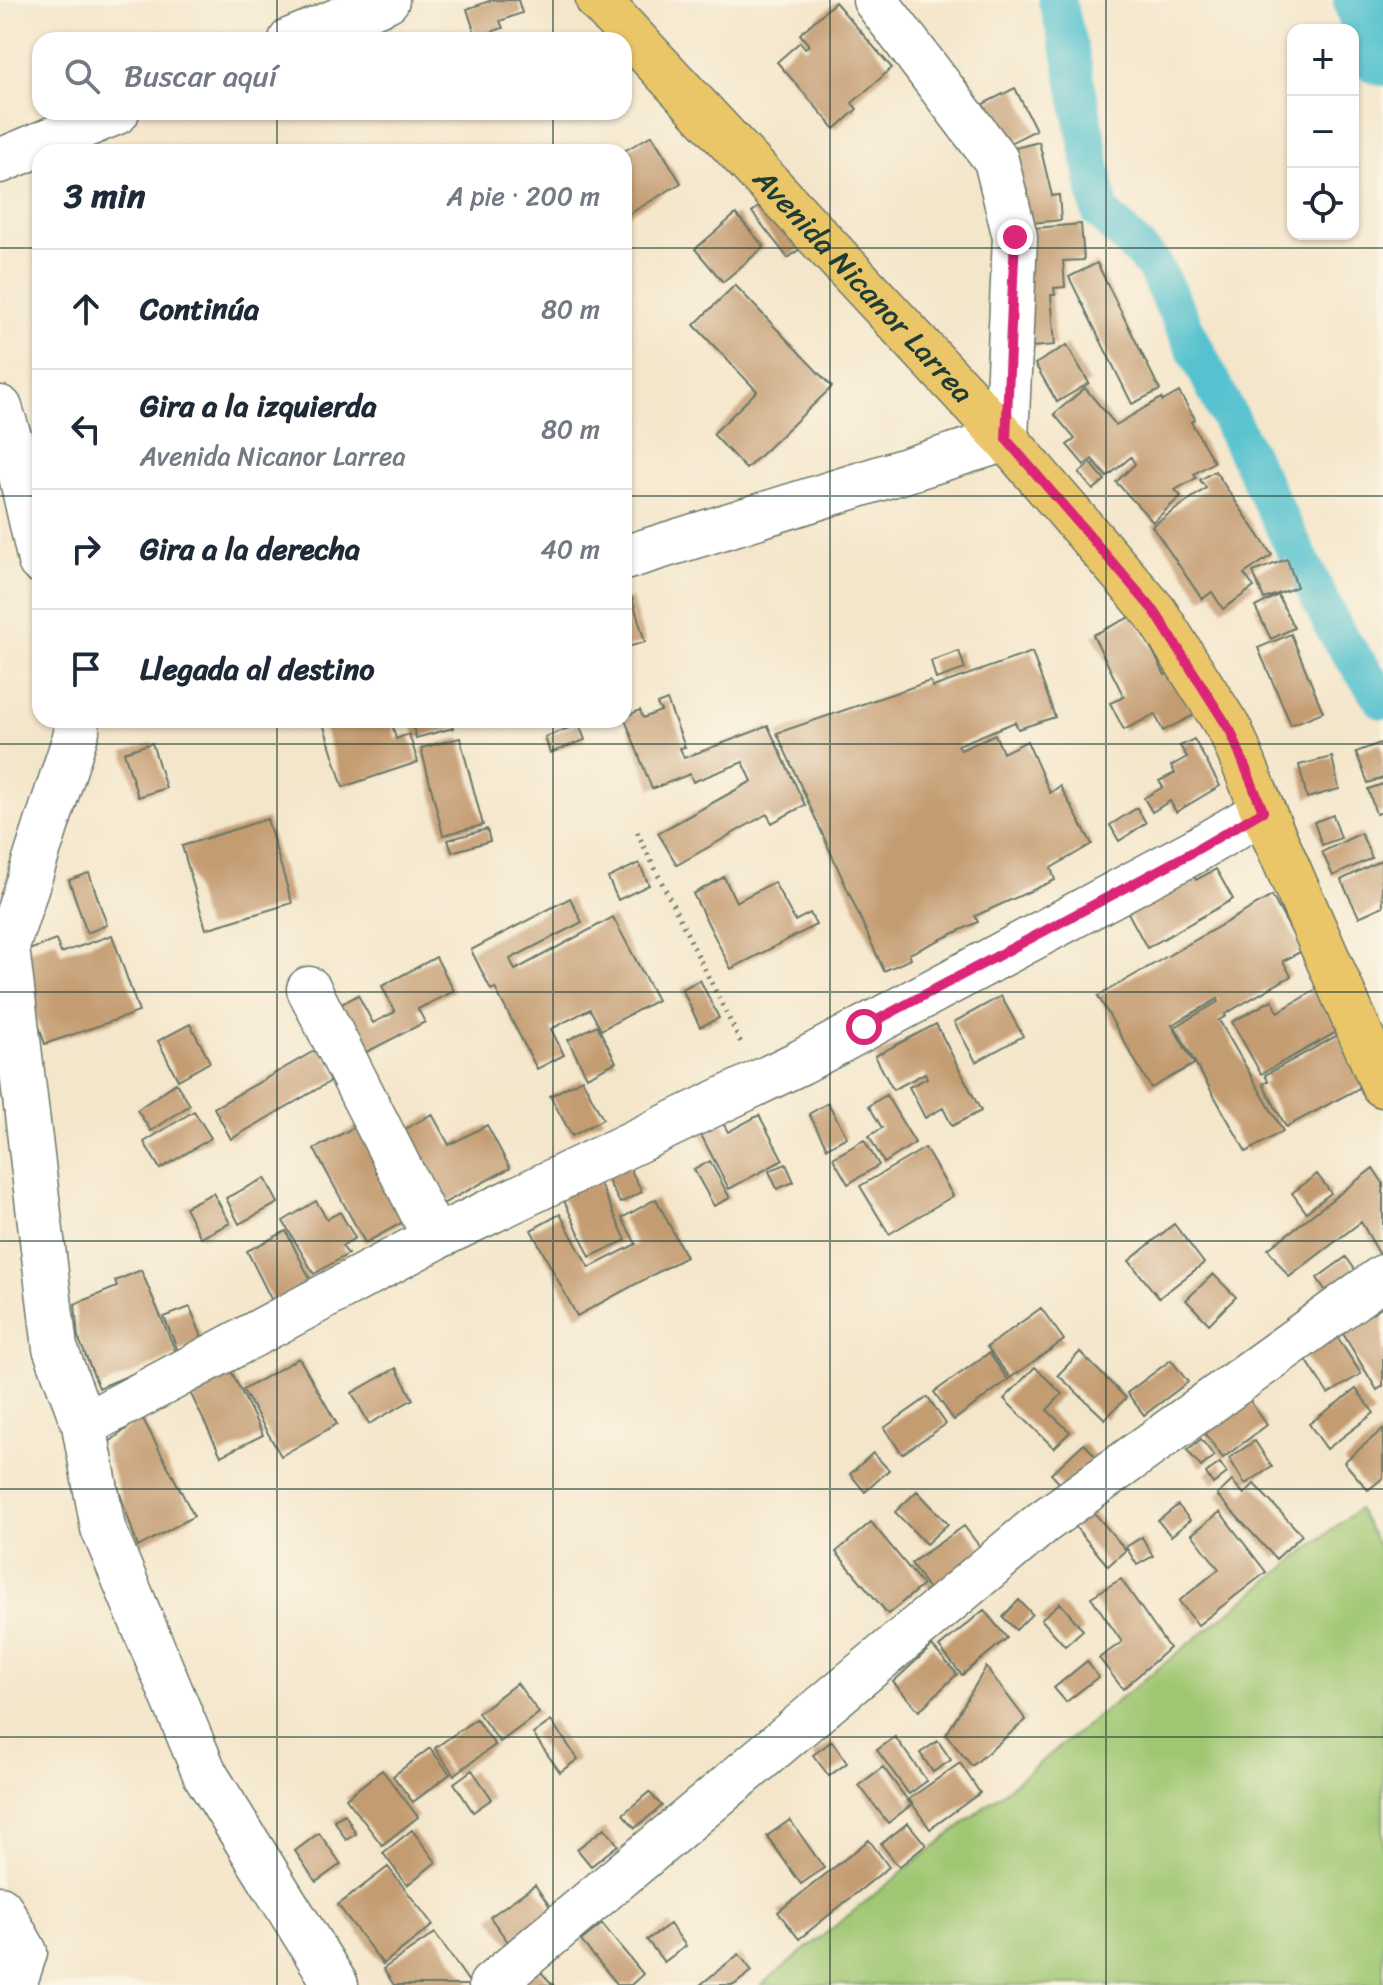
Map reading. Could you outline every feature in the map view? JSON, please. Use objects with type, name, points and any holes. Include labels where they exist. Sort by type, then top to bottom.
[{"type":"main road","name":"Avenida Nicanor Larrea","points":[[598,0],[628,32]]},
{"type":"main road","name":"Avenida Nicanor Larrea","points":[[632,37],[1006,439],[1155,612],[1231,732],[1383,1085]]},
{"type":"street","points":[[310,32],[387,0]]},
{"type":"street","points":[[632,556],[1006,439],[1015,237],[996,160],[875,0]]},
{"type":"street","points":[[41,144],[98,120]]},
{"type":"street","points":[[0,161],[32,148]]},
{"type":"street","points":[[0,408],[20,471],[32,525]]},
{"type":"street","points":[[86,728],[7,947],[55,1348],[84,1425],[103,1528],[205,1774],[336,1985]]},
{"type":"street","points":[[84,1425],[435,1238],[814,1055],[1191,853],[1263,811]]},
{"type":"street","points":[[309,989],[435,1238]]},
{"type":"street","points":[[491,1985],[1042,1523],[1383,1277]]},
{"type":"street","points":[[0,1908],[25,1952],[14,1985]]},
{"type":"path","points":[[637,832],[759,1080]]},
{"type":"green space","points":[[1358,1509],[1383,1554],[1383,1985],[761,1985]]},
{"type":"building","points":[[492,0],[518,0],[522,13],[500,21],[503,28],[474,32],[467,9]]},
{"type":"building","points":[[835,2],[892,68],[852,103],[857,109],[835,129],[777,62],[800,42],[805,48],[809,45],[800,34]]},
{"type":"building","points":[[1015,88],[1036,130],[1004,146],[983,104]]},
{"type":"building","points":[[652,135],[681,183],[632,212],[632,146]]},
{"type":"building","points":[[1039,142],[1052,196],[1059,195],[1061,220],[1022,224],[1007,150]]},
{"type":"building","points":[[769,199],[805,245],[788,258],[752,212]]},
{"type":"building","points":[[736,214],[764,247],[723,282],[695,249]]},
{"type":"building","points":[[1081,224],[1084,260],[1063,261],[1065,287],[1054,288],[1055,295],[1051,295],[1055,345],[1032,347],[1023,229]]},
{"type":"building","points":[[1097,263],[1160,390],[1132,404],[1069,277]]},
{"type":"building","points":[[735,285],[832,387],[746,469],[713,434],[757,391],[694,325]]},
{"type":"building","points":[[1067,345],[1089,383],[1057,402],[1035,364]]},
{"type":"building","points":[[1085,388],[1116,425],[1161,398],[1163,401],[1179,392],[1195,419],[1191,422],[1214,462],[1194,474],[1196,478],[1175,490],[1181,496],[1153,522],[1116,482],[1135,464],[1131,457],[1107,477],[1092,459],[1084,465],[1067,445],[1075,439],[1054,414]]},
{"type":"building","points":[[1091,463],[1105,480],[1093,490],[1079,473]]},
{"type":"building","points":[[1215,471],[1272,555],[1244,574],[1254,587],[1223,609],[1212,592],[1202,599],[1152,526],[1206,488],[1200,480]]},
{"type":"building","points":[[1287,559],[1297,587],[1264,599],[1253,572]]},
{"type":"building","points":[[1278,595],[1294,628],[1271,639],[1255,607]]},
{"type":"building","points":[[632,598],[645,642],[632,646]]},
{"type":"building","points":[[1134,615],[1165,675],[1172,672],[1194,715],[1163,731],[1155,714],[1124,730],[1110,703],[1124,697],[1093,635]]},
{"type":"building","points":[[1291,634],[1323,712],[1291,725],[1258,648]]},
{"type":"building","points":[[959,651],[965,669],[936,679],[931,661]]},
{"type":"building","points":[[1032,652],[1055,717],[1018,729],[1015,722],[958,745],[961,750],[995,734],[1003,753],[1027,741],[1050,793],[1060,786],[1092,844],[1051,868],[1055,880],[975,916],[978,922],[909,954],[911,959],[884,971],[777,733],[930,681],[933,687]]},
{"type":"building","points":[[667,700],[685,747],[680,748],[684,758],[768,726],[805,805],[772,823],[767,814],[677,865],[658,833],[752,781],[743,762],[693,782],[690,774],[652,789],[628,728],[632,728],[632,714],[640,710],[643,718],[661,711],[657,704]]},
{"type":"building","points":[[325,728],[393,728],[396,739],[409,734],[418,762],[343,787]]},
{"type":"building","points":[[413,728],[453,728],[416,738]]},
{"type":"building","points":[[569,728],[580,728],[585,740],[550,753],[545,737]]},
{"type":"building","points":[[460,738],[483,825],[443,835],[421,748]]},
{"type":"building","points":[[1194,739],[1220,786],[1176,812],[1170,801],[1152,812],[1144,798],[1163,787],[1159,781],[1175,773],[1171,766],[1187,757],[1180,746]]},
{"type":"building","points":[[152,743],[166,788],[138,797],[124,752]]},
{"type":"building","points":[[1380,743],[1383,778],[1368,783],[1356,752]]},
{"type":"building","points":[[1332,757],[1339,789],[1307,798],[1299,765]]},
{"type":"building","points":[[1383,784],[1383,812],[1376,814],[1368,789]]},
{"type":"building","points":[[1137,808],[1146,823],[1119,841],[1110,825]]},
{"type":"building","points":[[1333,815],[1341,838],[1322,845],[1314,822]]},
{"type":"building","points":[[267,819],[292,903],[206,929],[182,846]]},
{"type":"building","points":[[487,829],[490,841],[452,852],[448,840]]},
{"type":"building","points":[[1361,833],[1372,858],[1333,876],[1322,852]]},
{"type":"building","points":[[1381,860],[1383,906],[1359,917],[1341,880]]},
{"type":"building","points":[[639,863],[649,885],[618,900],[608,878]]},
{"type":"building","points":[[1216,869],[1233,899],[1147,948],[1126,909],[1191,871],[1196,880]]},
{"type":"building","points":[[89,873],[107,925],[87,933],[69,880]]},
{"type":"building","points":[[724,877],[736,902],[774,882],[795,921],[810,913],[816,925],[731,969],[693,894]]},
{"type":"building","points":[[1272,896],[1302,951],[1283,961],[1291,976],[1219,1020],[1283,1131],[1246,1152],[1175,1027],[1218,999],[1172,1025],[1194,1064],[1151,1088],[1098,996]]},
{"type":"building","points":[[570,898],[582,922],[510,959],[515,970],[613,917],[657,1000],[601,1030],[590,1009],[551,1029],[564,1055],[537,1069],[495,988],[491,990],[471,950]]},
{"type":"building","points":[[112,935],[139,1012],[45,1044],[15,955],[56,940],[61,953]]},
{"type":"building","points":[[436,957],[454,991],[418,1009],[425,1022],[363,1054],[338,1006],[358,995],[373,1023],[395,1012],[382,986]]},
{"type":"building","points":[[700,980],[719,1018],[700,1027],[682,989]]},
{"type":"building","points":[[1317,989],[1340,1030],[1261,1074],[1232,1022],[1272,1000],[1278,1012]]},
{"type":"building","points":[[1001,996],[1023,1036],[976,1062],[954,1022]]},
{"type":"building","points":[[190,1024],[210,1062],[178,1080],[158,1041]]},
{"type":"building","points":[[936,1024],[981,1111],[952,1126],[943,1108],[925,1118],[909,1087],[927,1078],[925,1073],[893,1090],[875,1056]]},
{"type":"building","points":[[597,1025],[616,1062],[587,1077],[568,1040]]},
{"type":"building","points":[[1338,1035],[1365,1085],[1286,1127],[1263,1084],[1268,1081],[1265,1075]]},
{"type":"building","points":[[321,1047],[338,1077],[231,1139],[214,1108]]},
{"type":"building","points":[[582,1079],[603,1119],[572,1136],[550,1096]]},
{"type":"building","points":[[176,1083],[190,1105],[151,1131],[137,1110]]},
{"type":"building","points":[[886,1095],[915,1143],[884,1163],[869,1136],[882,1128],[869,1106]]},
{"type":"building","points":[[828,1103],[847,1137],[827,1148],[809,1114]]},
{"type":"building","points":[[194,1111],[211,1138],[160,1169],[144,1142]]},
{"type":"building","points":[[432,1114],[449,1145],[487,1125],[510,1168],[439,1206],[400,1132]]},
{"type":"building","points":[[759,1115],[783,1160],[729,1189],[698,1129],[720,1118],[728,1132]]},
{"type":"building","points":[[358,1125],[409,1219],[365,1243],[314,1149]]},
{"type":"building","points":[[864,1140],[879,1165],[848,1184],[833,1158]]},
{"type":"building","points":[[925,1148],[953,1196],[889,1234],[860,1186]]},
{"type":"building","points":[[623,1155],[642,1192],[620,1203],[600,1166]]},
{"type":"building","points":[[710,1161],[730,1198],[714,1206],[694,1170]]},
{"type":"building","points":[[786,1164],[794,1182],[777,1189],[769,1171]]},
{"type":"building","points":[[1373,1168],[1383,1183],[1383,1253],[1380,1255],[1361,1222],[1289,1277],[1268,1249]]},
{"type":"building","points":[[595,1173],[626,1240],[590,1257],[559,1190]]},
{"type":"building","points":[[1317,1174],[1331,1193],[1306,1212],[1292,1193]]},
{"type":"building","points":[[265,1178],[278,1203],[239,1224],[226,1198]]},
{"type":"building","points":[[213,1193],[230,1223],[201,1238],[185,1207]]},
{"type":"building","points":[[656,1199],[686,1257],[577,1316],[531,1230],[560,1214],[589,1268],[636,1244],[622,1218]]},
{"type":"building","points":[[316,1201],[327,1219],[340,1212],[355,1238],[342,1246],[348,1254],[314,1274],[283,1221]]},
{"type":"building","points":[[1174,1224],[1204,1263],[1159,1298],[1129,1261]]},
{"type":"building","points":[[286,1231],[311,1281],[272,1301],[247,1251]]},
{"type":"building","points":[[1346,1257],[1359,1275],[1330,1297],[1317,1278]]},
{"type":"building","points":[[141,1270],[177,1355],[99,1388],[78,1337],[75,1304],[117,1287],[115,1281]]},
{"type":"building","points":[[1213,1274],[1236,1297],[1209,1324],[1186,1300]]},
{"type":"building","points":[[1383,1306],[1383,1386],[1377,1390],[1342,1332]]},
{"type":"building","points":[[190,1307],[203,1340],[178,1351],[164,1317]]},
{"type":"building","points":[[1041,1308],[1064,1340],[1010,1378],[987,1347]]},
{"type":"building","points":[[1334,1332],[1361,1374],[1328,1394],[1302,1353]]},
{"type":"building","points":[[1080,1352],[1126,1398],[1105,1419],[1058,1375]]},
{"type":"building","points":[[989,1353],[1008,1380],[954,1420],[934,1392]]},
{"type":"building","points":[[299,1358],[337,1424],[281,1456],[243,1390]]},
{"type":"building","points":[[1171,1360],[1188,1382],[1144,1415],[1127,1393]]},
{"type":"building","points":[[227,1363],[263,1435],[221,1456],[186,1384]]},
{"type":"building","points":[[1035,1367],[1062,1394],[1047,1410],[1070,1432],[1054,1448],[1004,1399]]},
{"type":"building","points":[[396,1368],[413,1399],[369,1424],[352,1393]]},
{"type":"building","points":[[1356,1389],[1374,1413],[1327,1449],[1309,1424]]},
{"type":"building","points":[[1246,1395],[1267,1425],[1223,1458],[1201,1428]]},
{"type":"building","points":[[928,1397],[946,1424],[902,1454],[884,1428]]},
{"type":"building","points":[[142,1417],[194,1516],[138,1547],[104,1446]]},
{"type":"building","points":[[1383,1429],[1383,1478],[1368,1490],[1344,1462]]},
{"type":"building","points":[[1201,1439],[1214,1456],[1201,1467],[1187,1450]]},
{"type":"building","points":[[1255,1441],[1272,1467],[1245,1484],[1229,1458]]},
{"type":"building","points":[[1084,1443],[1096,1457],[1063,1487],[1051,1474]]},
{"type":"building","points":[[873,1453],[889,1470],[865,1492],[850,1474]]},
{"type":"building","points":[[1220,1463],[1227,1473],[1213,1484],[1206,1473]]},
{"type":"building","points":[[1232,1481],[1244,1494],[1254,1484],[1302,1535],[1276,1559],[1217,1495]]},
{"type":"building","points":[[917,1491],[948,1524],[926,1544],[895,1512]]},
{"type":"building","points":[[1085,1502],[1126,1550],[1108,1566],[1067,1517]]},
{"type":"building","points":[[1178,1505],[1190,1520],[1171,1536],[1158,1521]]},
{"type":"building","points":[[1220,1512],[1266,1572],[1198,1625],[1179,1601],[1219,1569],[1192,1534]]},
{"type":"building","points":[[871,1522],[923,1585],[888,1614],[836,1552]]},
{"type":"building","points":[[964,1526],[987,1556],[933,1595],[911,1563]]},
{"type":"building","points":[[1142,1537],[1153,1556],[1137,1565],[1126,1547]]},
{"type":"building","points":[[1121,1579],[1169,1648],[1123,1689],[1099,1658],[1122,1642],[1091,1597]]},
{"type":"building","points":[[1019,1600],[1032,1614],[1016,1630],[1003,1617]]},
{"type":"building","points":[[1060,1603],[1083,1630],[1065,1646],[1041,1619]]},
{"type":"building","points":[[984,1610],[1007,1638],[962,1675],[939,1647]]},
{"type":"building","points":[[932,1646],[957,1674],[919,1711],[893,1682]]},
{"type":"building","points":[[1087,1661],[1098,1677],[1066,1702],[1054,1688]]},
{"type":"building","points":[[986,1667],[1026,1720],[972,1766],[946,1735]]},
{"type":"building","points":[[517,1683],[539,1713],[500,1742],[478,1713]]},
{"type":"building","points":[[476,1719],[495,1745],[454,1775],[435,1748]]},
{"type":"building","points":[[551,1721],[578,1759],[560,1772],[533,1734]]},
{"type":"building","points":[[895,1737],[927,1781],[909,1794],[877,1750]]},
{"type":"building","points":[[832,1741],[847,1763],[829,1776],[813,1755]]},
{"type":"building","points":[[938,1741],[951,1760],[933,1772],[920,1753]]},
{"type":"building","points":[[430,1748],[450,1774],[413,1802],[393,1776]]},
{"type":"building","points":[[960,1763],[980,1793],[930,1829],[909,1799]]},
{"type":"building","points":[[883,1767],[911,1805],[888,1823],[859,1785]]},
{"type":"building","points":[[382,1770],[418,1817],[382,1845],[346,1798]]},
{"type":"building","points":[[472,1770],[492,1799],[473,1812],[454,1783]]},
{"type":"building","points":[[649,1792],[662,1806],[635,1828],[623,1814]]},
{"type":"building","points":[[345,1814],[356,1834],[346,1840],[334,1820]]},
{"type":"building","points":[[790,1820],[824,1868],[801,1884],[767,1836]]},
{"type":"building","points":[[908,1823],[926,1845],[899,1867],[881,1844]]},
{"type":"building","points":[[605,1828],[618,1845],[591,1866],[577,1849]]},
{"type":"building","points":[[412,1830],[436,1862],[407,1885],[383,1853]]},
{"type":"building","points":[[319,1833],[341,1864],[316,1882],[295,1851]]},
{"type":"building","points":[[869,1840],[889,1867],[799,1939],[778,1912]]},
{"type":"building","points":[[388,1867],[433,1925],[383,1964],[338,1905]]},
{"type":"building","points":[[535,1885],[555,1914],[511,1946],[490,1917]]},
{"type":"building","points":[[602,1924],[643,1974],[631,1985],[618,1985],[581,1941]]},
{"type":"building","points":[[670,1924],[686,1946],[664,1962],[647,1940]]},
{"type":"building","points":[[435,1933],[471,1985],[394,1985],[383,1969]]},
{"type":"building","points":[[739,1954],[752,1971],[734,1985],[700,1985]]},
{"type":"building","points":[[536,1967],[553,1985],[516,1985]]},
{"type":"waterway","points":[[1057,0],[1070,50],[1100,211],[1153,264],[1337,634],[1383,700]]},
{"type":"waterway","points":[[1366,0],[1383,53]]},
{"type":"route","points":[[864,1027],[1191,853],[1263,811],[1231,732],[1155,612],[1006,439],[1015,237]]}]
